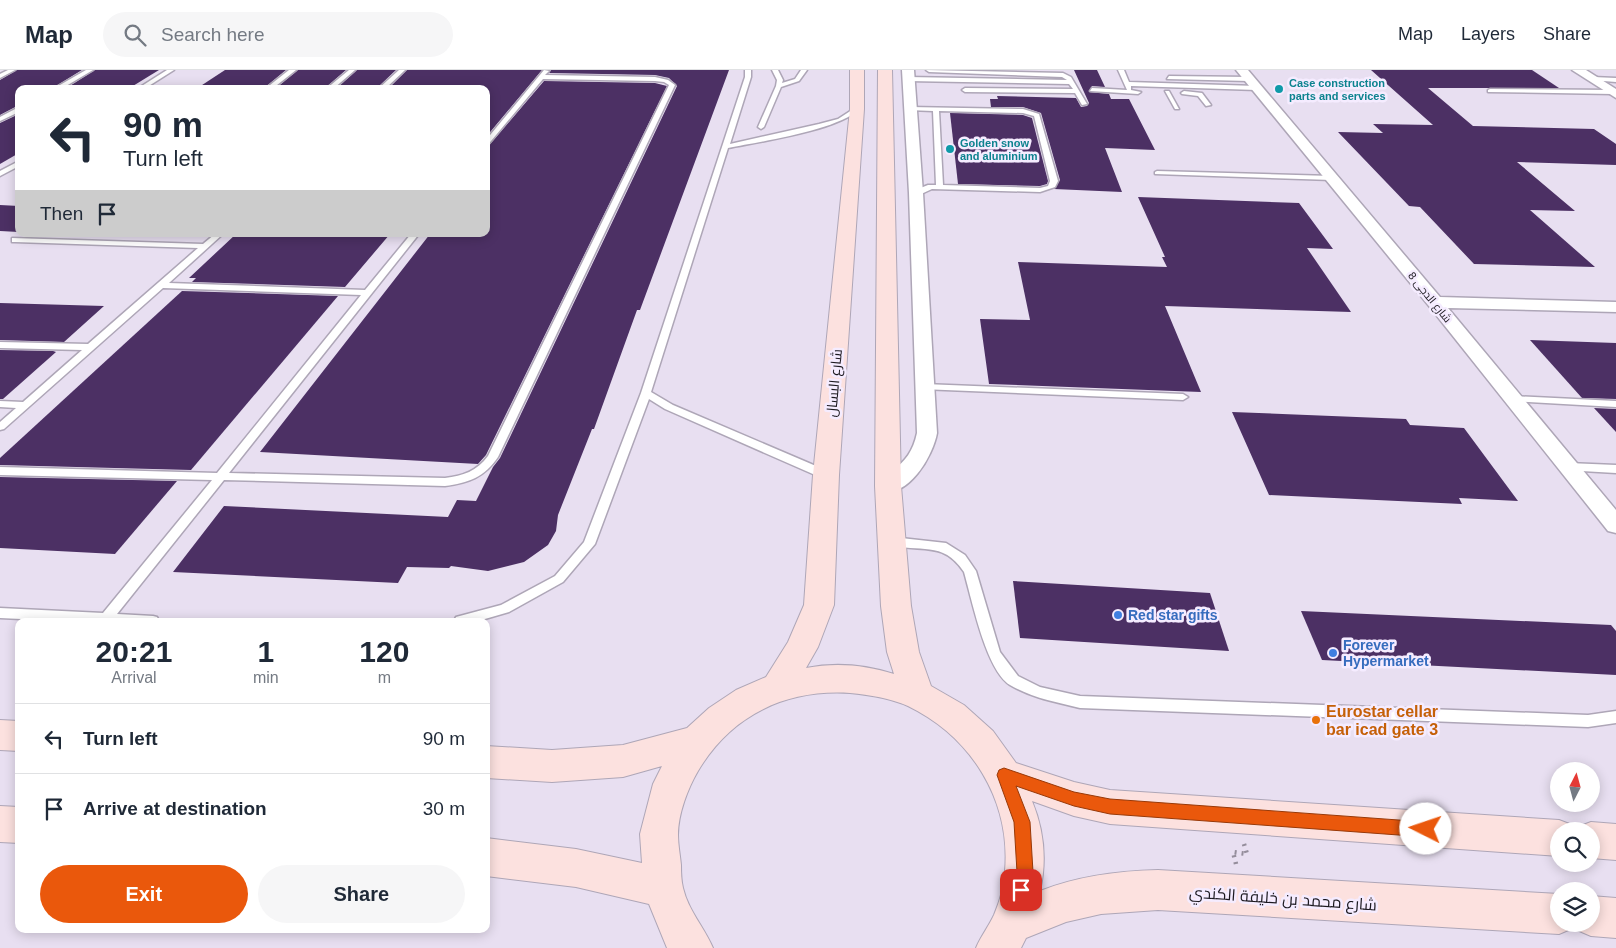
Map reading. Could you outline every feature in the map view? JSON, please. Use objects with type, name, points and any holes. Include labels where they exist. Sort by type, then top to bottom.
[{"type":"street","name":"شارع البسال","points":[[778,687],[802,647],[820,605],[826,475],[857,108],[857,70]]},
{"type":"street","points":[[885,70],[888,486],[896,606],[903,652],[918,695]]},
{"type":"street","points":[[1578,70],[1614,93]]},
{"type":"street","points":[[888,486],[919,460],[925,447],[927,433],[916,193],[908,74]]},
{"type":"street","name":"شارع الدجى 8","points":[[1250,79],[1435,302],[1616,525]]},
{"type":"street","points":[[1435,302],[1616,307]]},
{"type":"street","points":[[692,948],[681,933],[663,888],[659,834],[671,784],[697,741],[721,718],[748,700],[778,687],[825,678],[872,681],[918,695],[952,715],[981,742],[1004,775],[1022,822],[1025,872],[1005,936]]},
{"type":"street","points":[[0,735],[15,736]]},
{"type":"street","points":[[490,762],[552,766],[623,761],[697,741]]},
{"type":"street","points":[[1004,775],[1074,799],[1110,806],[1236,817],[1550,837]]},
{"type":"street","points":[[1600,841],[1616,842]]},
{"type":"street","points":[[490,857],[544,861],[584,868],[663,888]]},
{"type":"street","name":"شارع محمد بن خليفة الكندي","points":[[1005,936],[1039,910],[1067,900],[1096,893],[1127,890],[1158,890],[1550,913]]},
{"type":"street","points":[[1600,917],[1616,918]]},
{"type":"lane","points":[[0,76],[12,70]]},
{"type":"lane","points":[[63,85],[90,70]]},
{"type":"lane","points":[[147,85],[171,70]]},
{"type":"lane","points":[[273,85],[293,70]]},
{"type":"lane","points":[[334,85],[352,70]]},
{"type":"lane","points":[[385,85],[402,70]]},
{"type":"lane","points":[[761,127],[780,86],[780,80],[775,70]]},
{"type":"lane","points":[[780,86],[797,80],[804,70]]},
{"type":"lane","points":[[929,70],[1058,74],[1067,76],[1084,104]]},
{"type":"lane","points":[[1121,70],[1130,91]]},
{"type":"lane","points":[[1186,70],[1192,78]]},
{"type":"lane","points":[[979,72],[980,80]]},
{"type":"lane","points":[[0,471],[220,478],[445,482],[470,477],[488,465],[672,85],[666,81],[655,79],[544,73],[490,140]]},
{"type":"lane","points":[[471,618],[505,609],[559,579],[590,544],[646,393],[748,73]]},
{"type":"lane","points":[[908,74],[962,80],[1072,82]]},
{"type":"lane","points":[[1124,77],[1143,77]]},
{"type":"lane","points":[[1163,78],[1250,79]]},
{"type":"lane","points":[[1127,84],[1250,79]]},
{"type":"lane","points":[[1593,79],[1616,80]]},
{"type":"lane","points":[[962,80],[967,97]]},
{"type":"lane","points":[[965,90],[1077,91]]},
{"type":"lane","points":[[1092,90],[1200,94],[1208,105]]},
{"type":"lane","points":[[1490,91],[1614,93]]},
{"type":"lane","points":[[1167,92],[1177,108]]},
{"type":"lane","points":[[726,146],[821,126],[840,120],[857,108]]},
{"type":"lane","points":[[910,109],[1023,112],[1037,115],[1054,181],[1051,187],[1040,190],[940,187],[916,193]]},
{"type":"lane","points":[[936,109],[940,187]]},
{"type":"lane","points":[[0,119],[15,111]]},
{"type":"lane","points":[[0,174],[15,165]]},
{"type":"lane","points":[[1157,172],[1332,178]]},
{"type":"lane","points":[[20,237],[15,240],[206,246]]},
{"type":"lane","points":[[103,243],[111,237]]},
{"type":"lane","points":[[0,427],[216,237]]},
{"type":"lane","points":[[108,618],[413,237]]},
{"type":"lane","points":[[162,285],[368,293]]},
{"type":"lane","points":[[0,345],[92,347]]},
{"type":"lane","points":[[924,387],[1183,397]]},
{"type":"lane","points":[[646,393],[669,408],[826,475]]},
{"type":"lane","points":[[1512,399],[1616,404]]},
{"type":"lane","points":[[0,404],[25,405]]},
{"type":"lane","points":[[1568,467],[1616,469]]},
{"type":"lane","points":[[892,541],[946,547],[961,558],[970,571],[994,654],[1013,680],[1037,692],[1080,702],[1588,721],[1616,718]]},
{"type":"lane","points":[[0,613],[76,618]]},
{"type":"path","points":[[1236,817],[1247,854],[1233,852],[1245,896]]},
{"type":"building","points":[[17,70],[82,70],[58,85],[15,85],[15,107],[0,115],[0,80]]},
{"type":"building","points":[[95,70],[159,70],[135,85],[71,85]]},
{"type":"building","points":[[225,70],[286,70],[268,85],[202,85]]},
{"type":"building","points":[[298,70],[346,70],[329,85],[280,85]]},
{"type":"building","points":[[357,70],[396,70],[380,85],[340,85]]},
{"type":"building","points":[[407,70],[542,70],[490,132],[490,85],[392,85]]},
{"type":"building","points":[[551,70],[729,70],[640,310],[637,310],[594,429],[592,429],[558,515],[556,531],[548,545],[524,562],[488,571],[451,566],[449,568],[407,567],[398,583],[173,572],[224,506],[448,517],[457,500],[476,501],[493,467],[500,458],[677,86],[669,78],[655,75],[549,73]]},
{"type":"building","points":[[1074,70],[1097,70],[1105,87],[1092,86],[1089,92],[1109,94],[1111,99],[1129,99],[1155,150],[1105,148],[1122,192],[1054,189],[1060,180],[1041,113],[1023,107],[991,107],[990,99],[998,99],[997,96],[1076,98],[1081,107],[1087,106],[1089,103]]},
{"type":"building","points":[[1371,70],[1532,70],[1559,88],[1428,88],[1473,126],[1594,129],[1616,144],[1616,165],[1517,162],[1575,211],[1530,210],[1595,267],[1474,264],[1420,207],[1409,206],[1338,132],[1383,133],[1373,124],[1433,125]]},
{"type":"building","points":[[544,81],[655,83],[667,86],[486,455],[478,464],[260,452],[428,237],[490,237],[490,144]]},
{"type":"building","points":[[950,113],[1023,115],[1032,118],[1048,181],[1047,184],[1040,186],[958,184]]},
{"type":"building","points":[[15,116],[15,155],[0,164],[0,123]]},
{"type":"building","points":[[1138,197],[1299,203],[1333,249],[1307,248],[1351,312],[1165,306],[1201,392],[989,384],[980,319],[1030,320],[1018,262],[1167,267],[1162,257],[1165,257]]},
{"type":"building","points":[[0,205],[15,206],[15,232],[0,231]]},
{"type":"building","points":[[233,237],[387,237],[345,287],[192,282],[196,278],[189,278]]},
{"type":"building","points":[[182,291],[338,296],[191,470],[0,465],[0,458]]},
{"type":"building","points":[[0,303],[104,306],[64,342],[0,340]]},
{"type":"building","points":[[1530,340],[1616,343],[1616,399],[1582,398]]},
{"type":"building","points":[[0,350],[56,352],[3,399],[0,399]]},
{"type":"building","points":[[1594,408],[1616,409],[1616,432]]},
{"type":"building","points":[[1232,412],[1406,419],[1410,425],[1464,428],[1518,501],[1459,498],[1462,504],[1269,495]]},
{"type":"building","points":[[0,477],[177,481],[115,554],[0,548]]},
{"type":"building","name":"Red star gifts","points":[[1013,581],[1210,593],[1229,651],[1020,638]]},
{"type":"building","points":[[1301,611],[1611,625],[1616,631],[1616,675],[1322,660]]},
{"type":"place","name":"Case construction parts and services","points":[[1279,89]]},
{"type":"place","name":"Golden snow and aluminium","points":[[950,149]]},
{"type":"place","name":"Red star gifts","points":[[1118,615]]},
{"type":"place","name":"Forever Hypermarket","points":[[1333,653]]},
{"type":"place","name":"Eurostar cellar bar icad gate 3","points":[[1316,720]]},
{"type":"route","points":[[1021,890],[1025,872],[1022,822],[1004,775],[1074,799],[1110,806],[1236,817],[1426,829]]}]
